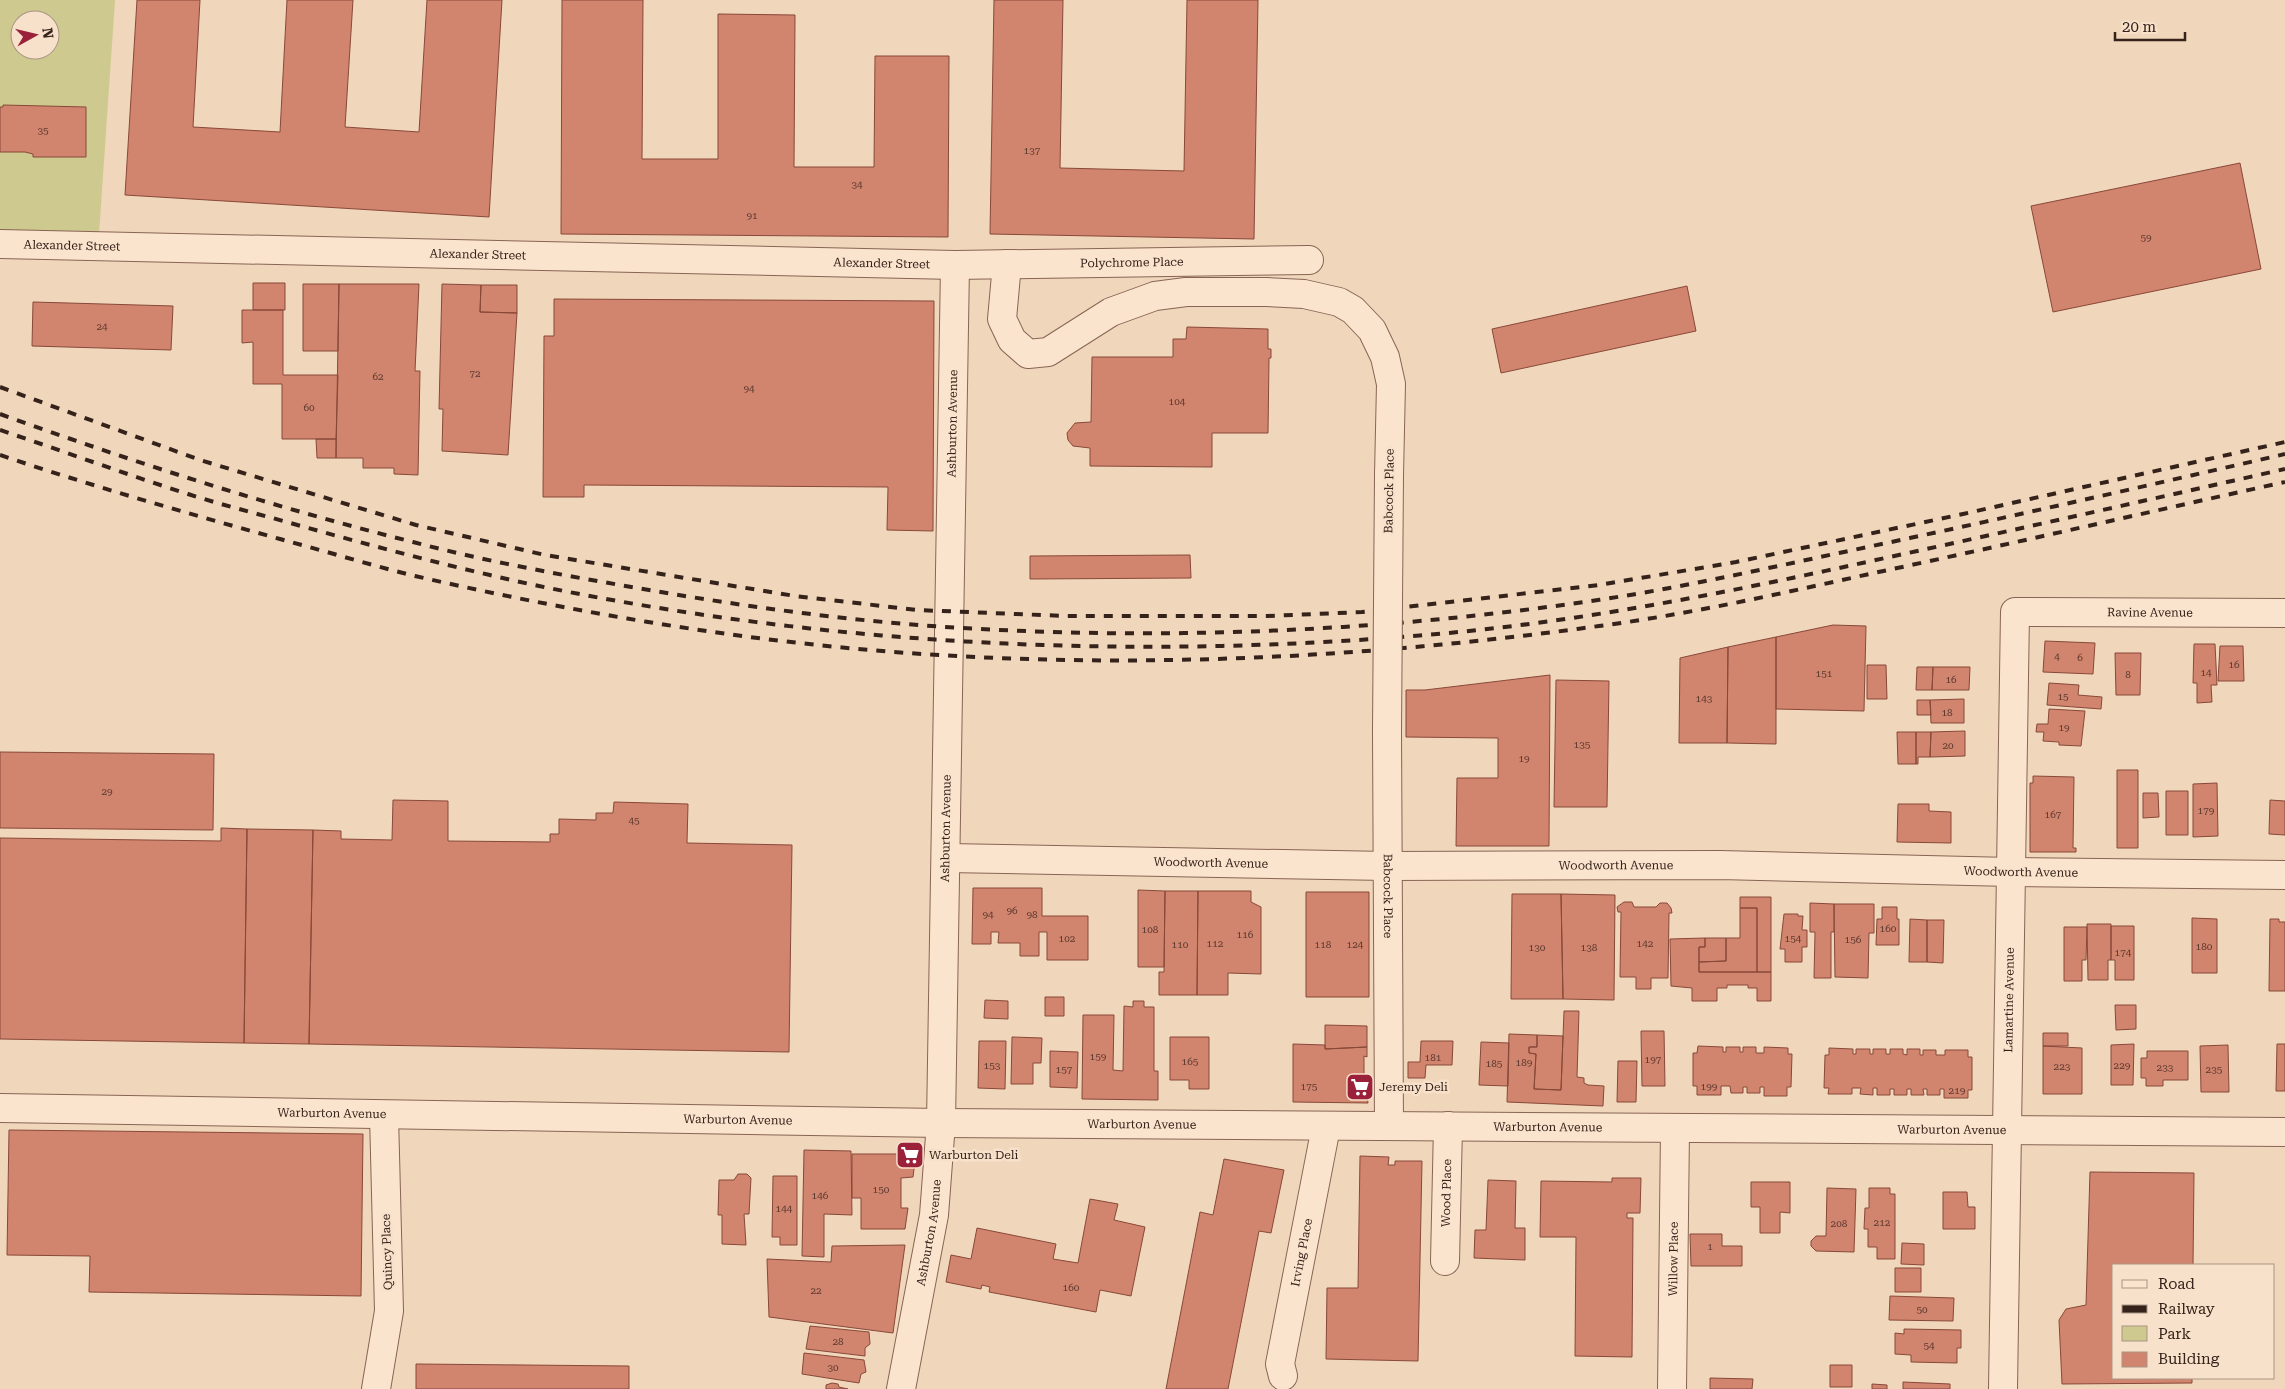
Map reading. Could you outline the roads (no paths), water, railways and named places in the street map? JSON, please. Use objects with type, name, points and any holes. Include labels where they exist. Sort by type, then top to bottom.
[{"type":"street","name":"Alexander Street","points":[[0,244],[955,265]]},
{"type":"street","name":"Polychrome Place","points":[[955,265],[1309,260]]},
{"type":"street","points":[[1184,262],[1185,292]]},
{"type":"street","name":"Babcock Place","points":[[1007,264],[1002,320],[1012,340],[1028,354],[1048,352],[1111,312],[1155,296],[1185,292],[1304,294],[1338,302],[1353,310],[1372,330],[1385,356],[1391,384],[1387,866],[1389,1126]]},
{"type":"street","name":"Ashburton Avenue","points":[[901,1389],[934,1215],[941,1123],[947,858],[955,265]]},
{"type":"street","name":"Ravine Avenue","points":[[2015,612],[2285,613]]},
{"type":"street","name":"Lamartine Avenue","points":[[2003,1389],[2015,612]]},
{"type":"street","name":"Woodworth Avenue","points":[[947,858],[1387,866],[1720,865],[2011,872],[2285,875]]},
{"type":"street","name":"Warburton Avenue","points":[[0,1108],[941,1123],[2285,1132]]},
{"type":"street","name":"Quincy Place","points":[[376,1389],[389,1311],[384,1114]]},
{"type":"street","name":"Wood Place","points":[[1445,1261],[1448,1126]]},
{"type":"street","name":"Irving Place","points":[[1283,1376],[1280,1364],[1326,1127]]},
{"type":"street","name":"Willow Place","points":[[1672,1389],[1675,1129]]},
{"type":"railway","points":[[0,387],[200,460],[416,525],[545,555],[795,596],[917,610],[1066,616],[1268,616],[1362,612],[1599,585],[1736,562],[1963,514],[2285,442]]},
{"type":"railway","points":[[0,414],[102,450],[257,499],[413,542],[516,566],[665,593],[799,613],[889,623],[1057,632],[1212,633],[1290,630],[1444,619],[1598,600],[1689,584],[1895,541],[2285,454]]},
{"type":"railway","points":[[0,430],[216,503],[420,558],[539,586],[653,607],[767,623],[882,635],[997,643],[1113,647],[1228,646],[1344,641],[1459,632],[1619,611],[1779,581],[2285,469]]},
{"type":"railway","points":[[0,455],[139,499],[381,567],[541,603],[731,635],[795,643],[923,654],[1092,660],[1262,657],[1431,646],[1633,621],[1771,595],[2285,482]]},
{"type":"place","name":"Jeremy Deli","points":[[1360,1087]]},
{"type":"place","name":"Warburton Deli","points":[[910,1155]]}]
